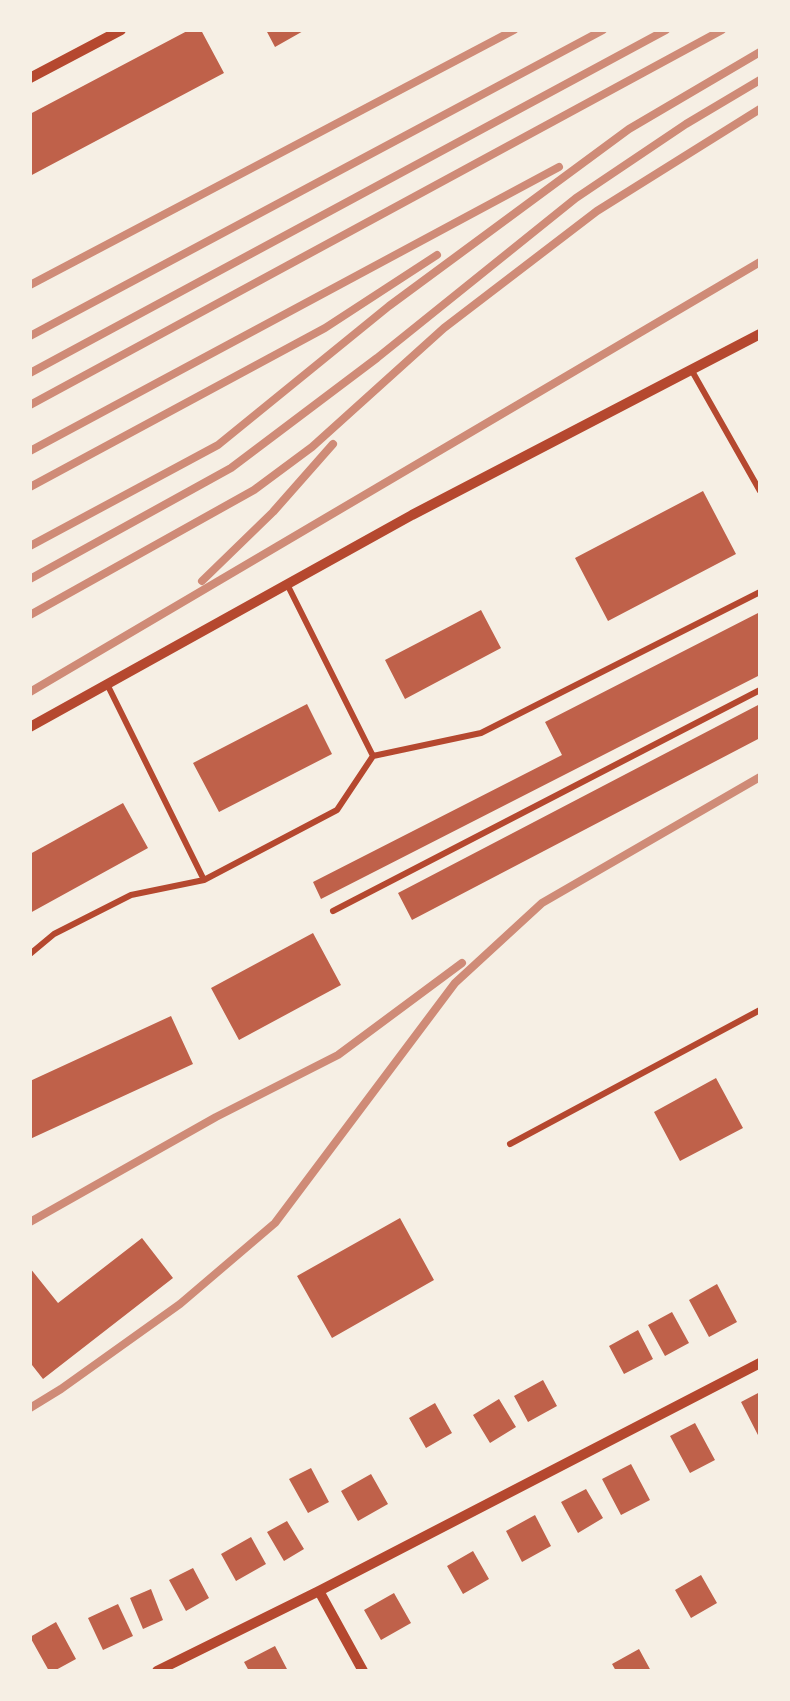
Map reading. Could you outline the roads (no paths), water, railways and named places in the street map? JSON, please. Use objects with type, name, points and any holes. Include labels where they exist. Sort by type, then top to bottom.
[{"type":"street","points":[[30,78],[122,30]]},
{"type":"street","points":[[30,728],[412,516],[760,334]]},
{"type":"street","points":[[157,1671],[760,1363]]},
{"type":"street","points":[[319,1591],[363,1671]]},
{"type":"lane","points":[[692,371],[760,491]]},
{"type":"lane","points":[[288,586],[373,756]]},
{"type":"lane","points":[[30,954],[54,934],[131,895],[204,880],[337,810],[373,756],[482,733],[760,592]]},
{"type":"lane","points":[[108,686],[204,880]]},
{"type":"lane","points":[[333,910],[760,690]]},
{"type":"lane","points":[[510,1144],[760,1010]]},
{"type":"railway","points":[[30,285],[514,30]]},
{"type":"railway","points":[[30,336],[603,30]]},
{"type":"railway","points":[[30,373],[666,30]]},
{"type":"railway","points":[[30,405],[722,30]]},
{"type":"railway","points":[[30,546],[218,445],[389,306],[629,129],[760,52]]},
{"type":"railway","points":[[30,579],[231,468],[377,358],[576,198],[760,80]]},
{"type":"railway","points":[[30,615],[254,490],[312,447],[444,328],[597,211],[760,109]]},
{"type":"railway","points":[[30,451],[559,167]]},
{"type":"railway","points":[[30,487],[325,328],[437,255]]},
{"type":"railway","points":[[30,692],[760,262]]},
{"type":"railway","points":[[202,581],[273,512],[333,444]]},
{"type":"railway","points":[[30,1408],[180,1304],[275,1223],[455,983],[542,903],[760,777]]},
{"type":"railway","points":[[30,1222],[216,1117],[338,1055],[462,963]]}]
